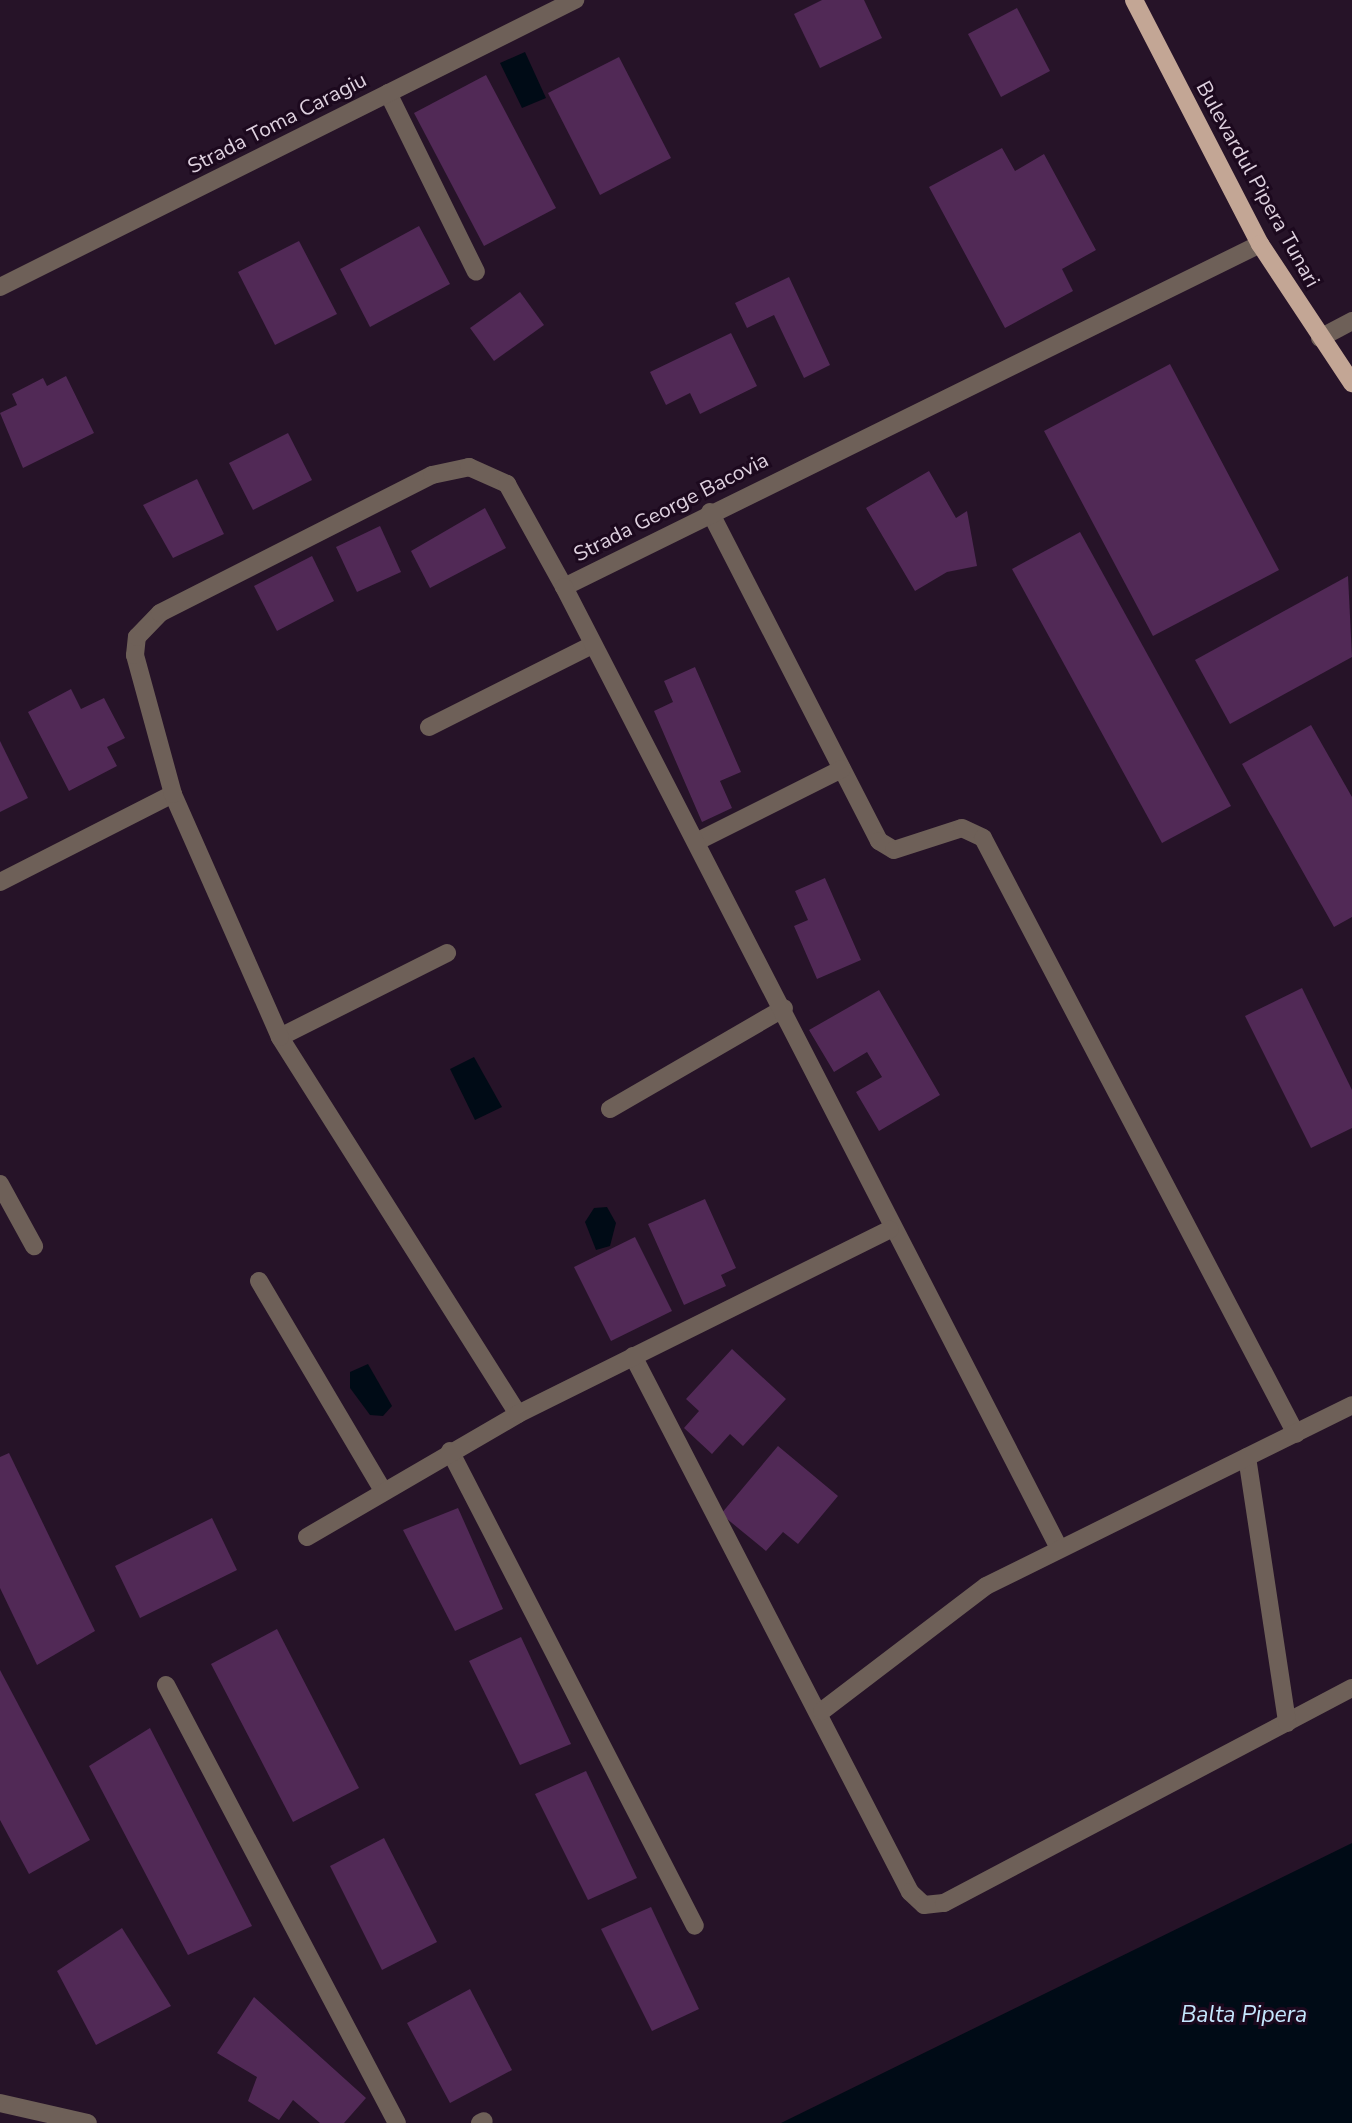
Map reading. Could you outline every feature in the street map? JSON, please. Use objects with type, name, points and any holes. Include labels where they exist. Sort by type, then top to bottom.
[{"type":"main road","name":"Bulevardul Pipera Tunari","points":[[1134,0],[1261,244],[1320,338],[1352,383]]},
{"type":"street","name":"Strada Toma Caragiu","points":[[0,287],[575,0]]},
{"type":"street","points":[[388,93],[476,272]]},
{"type":"street","name":"Strada George Bacovia","points":[[518,1414],[280,1037],[173,794],[135,655],[137,637],[160,613],[432,475],[469,467],[508,484],[564,587],[710,512],[1261,244]]},
{"type":"street","points":[[1320,338],[1352,321]]},
{"type":"street","points":[[710,512],[880,841],[894,850],[962,828],[984,838],[1296,1434]]},
{"type":"street","points":[[564,587],[784,1008],[890,1229],[1059,1548]]},
{"type":"street","points":[[429,727],[592,645]]},
{"type":"street","points":[[696,842],[842,769]]},
{"type":"street","points":[[0,882],[173,794]]},
{"type":"street","points":[[280,1037],[447,953]]},
{"type":"street","points":[[610,1108],[784,1008]]},
{"type":"street","points":[[0,1184],[34,1245]]},
{"type":"street","points":[[307,1537],[450,1451],[518,1414],[890,1229]]},
{"type":"street","points":[[259,1281],[383,1491]]},
{"type":"street","points":[[633,1356],[821,1711],[910,1892],[924,1905],[944,1903],[1352,1688]]},
{"type":"street","points":[[821,1711],[986,1586],[1352,1405]]},
{"type":"street","points":[[450,1451],[695,1926]]},
{"type":"street","points":[[1247,1457],[1287,1723]]},
{"type":"street","points":[[166,1685],[397,2123]]},
{"type":"street","points":[[0,2103],[88,2123]]},
{"type":"water","points":[[525,52],[546,98],[522,108],[500,63]]},
{"type":"water","points":[[474,1057],[502,1107],[475,1120],[450,1069]]},
{"type":"water","points":[[607,1207],[616,1223],[610,1246],[596,1250],[585,1222],[594,1208]]},
{"type":"water","points":[[368,1364],[392,1406],[383,1416],[370,1415],[350,1388],[350,1372]]},
{"type":"water","name":"Balta Pipera","points":[[1352,1843],[1352,2123],[781,2123]]},
{"type":"building","points":[[822,0],[864,0],[882,38],[820,68],[794,14]]},
{"type":"building","points":[[1017,8],[1050,71],[1001,97],[968,34]]},
{"type":"building","points":[[619,57],[671,158],[600,195],[548,93]]},
{"type":"building","points":[[486,75],[556,208],[484,246],[414,113]]},
{"type":"building","points":[[1002,148],[1015,171],[1044,154],[1096,250],[1062,269],[1073,291],[1005,328],[929,187]]},
{"type":"building","points":[[419,226],[450,284],[370,327],[340,269]]},
{"type":"building","points":[[299,241],[337,314],[275,345],[238,272]]},
{"type":"building","points":[[789,277],[830,365],[804,378],[774,315],[747,328],[735,303]]},
{"type":"building","points":[[520,292],[544,325],[494,361],[470,328]]},
{"type":"building","points":[[731,333],[757,386],[700,414],[690,393],[666,405],[650,372]]},
{"type":"building","points":[[1170,364],[1279,570],[1153,636],[1044,431]]},
{"type":"building","points":[[66,376],[94,433],[23,468],[0,413],[17,405],[12,394],[43,378],[47,386]]},
{"type":"building","points":[[288,433],[312,480],[253,510],[229,463]]},
{"type":"building","points":[[929,471],[956,518],[967,511],[977,566],[947,572],[915,591],[866,508]]},
{"type":"building","points":[[197,479],[224,534],[173,558],[143,505]]},
{"type":"building","points":[[485,508],[506,548],[430,588],[411,551]]},
{"type":"building","points":[[380,526],[401,572],[357,592],[336,547]]},
{"type":"building","points":[[1080,532],[1231,806],[1162,843],[1012,569]]},
{"type":"building","points":[[312,556],[334,601],[277,631],[254,586]]},
{"type":"building","points":[[1348,576],[1352,657],[1230,724],[1195,660]]},
{"type":"building","points":[[695,667],[741,772],[720,781],[732,808],[702,822],[654,711],[673,702],[664,681]]},
{"type":"building","points":[[71,689],[81,709],[104,698],[125,738],[107,747],[117,766],[69,791],[28,712]]},
{"type":"building","points":[[1311,725],[1352,797],[1352,917],[1334,927],[1242,764]]},
{"type":"building","points":[[0,741],[28,798],[0,812]]},
{"type":"building","points":[[825,878],[861,960],[817,979],[794,926],[808,920],[795,891]]},
{"type":"building","points":[[1302,988],[1352,1090],[1352,1128],[1311,1148],[1245,1016]]},
{"type":"building","points":[[879,990],[940,1095],[879,1131],[856,1092],[882,1077],[867,1052],[834,1072],[809,1030]]},
{"type":"building","points":[[705,1199],[736,1268],[721,1275],[726,1286],[684,1305],[648,1224]]},
{"type":"building","points":[[635,1237],[672,1311],[611,1341],[574,1267]]},
{"type":"building","points":[[732,1349],[786,1399],[743,1446],[730,1434],[712,1454],[684,1428],[699,1411],[686,1399]]},
{"type":"building","points":[[778,1446],[838,1496],[798,1544],[783,1532],[766,1551],[721,1514]]},
{"type":"building","points":[[9,1453],[95,1631],[37,1665],[0,1588],[0,1457]]},
{"type":"building","points":[[458,1508],[503,1609],[455,1631],[403,1530]]},
{"type":"building","points":[[212,1518],[237,1570],[140,1618],[115,1566]]},
{"type":"building","points":[[277,1629],[359,1788],[293,1822],[211,1664]]},
{"type":"building","points":[[521,1637],[571,1744],[520,1765],[469,1661]]},
{"type":"building","points":[[0,1670],[90,1840],[29,1874],[0,1820]]},
{"type":"building","points":[[150,1728],[252,1926],[188,1955],[89,1766]]},
{"type":"building","points":[[586,1771],[637,1878],[588,1900],[535,1794]]},
{"type":"building","points":[[384,1838],[437,1942],[382,1970],[330,1866]]},
{"type":"building","points":[[651,1907],[699,2009],[652,2031],[601,1929]]},
{"type":"building","points":[[122,1928],[171,2006],[96,2045],[57,1971]]},
{"type":"building","points":[[470,1989],[512,2070],[450,2103],[407,2023]]},
{"type":"building","points":[[254,1997],[366,2098],[344,2123],[320,2123],[293,2100],[279,2120],[248,2101],[257,2077],[217,2053]]}]
